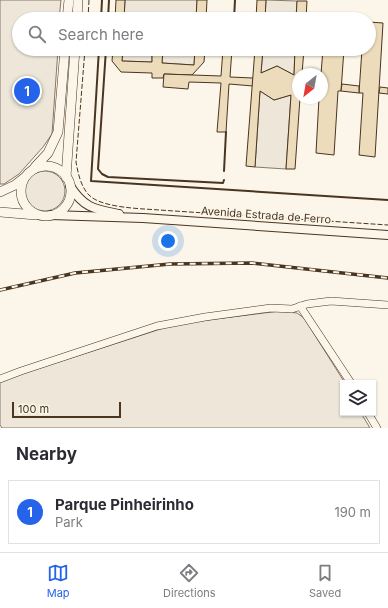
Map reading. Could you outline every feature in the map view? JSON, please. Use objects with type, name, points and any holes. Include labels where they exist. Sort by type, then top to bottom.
[{"type":"main road","points":[[68,12],[69,0]]},
{"type":"main road","points":[[77,12],[78,0]]},
{"type":"main road","points":[[0,192],[15,185],[32,170],[48,153],[58,132],[64,56]]},
{"type":"main road","points":[[66,177],[75,56]]},
{"type":"main road","points":[[32,170],[40,166],[50,166],[59,170],[66,177]]},
{"type":"main road","points":[[25,177],[21,186],[21,196],[25,205],[32,212],[42,215]]},
{"type":"main road","name":"Avenida Estrada de Ferro","points":[[66,177],[70,186]]},
{"type":"main road","points":[[51,215],[60,211],[67,204],[71,195],[70,186]]},
{"type":"main road","name":"Avenida Estrada de Ferro","points":[[0,212],[51,215]]},
{"type":"street","name":"Avenida Estrada de Ferro","points":[[70,186],[77,197],[88,205],[100,210],[143,218]]},
{"type":"street","name":"Avenida Estrada de Ferro","points":[[51,215],[143,218],[388,236]]},
{"type":"street","points":[[0,379],[157,326],[180,321],[271,308],[292,309],[307,304],[330,301],[388,305]]},
{"type":"street","points":[[300,306],[349,380]]},
{"type":"street","points":[[370,416],[377,428]]},
{"type":"shaded area","points":[[0,0],[61,0],[60,12],[12,12],[12,56],[58,56],[52,134],[43,147],[19,174],[4,184],[0,184]]},
{"type":"shaded area","points":[[125,0],[197,0],[196,12],[124,12]]},
{"type":"shaded area","points":[[266,0],[297,1],[296,12],[265,12]]},
{"type":"shaded area","points":[[122,56],[152,56],[152,62],[122,61]]},
{"type":"shaded area","points":[[162,56],[195,56],[194,65],[162,63]]},
{"type":"shaded area","points":[[262,56],[295,56],[294,68],[292,68],[292,74],[277,66],[261,73]]},
{"type":"shaded area","points":[[260,91],[274,100],[291,95],[286,169],[255,167]]},
{"type":"shaded area","points":[[45,171],[53,173],[59,177],[63,183],[65,191],[63,199],[59,205],[53,209],[45,211],[37,209],[31,205],[27,199],[25,191],[27,183],[31,177],[37,173]]},
{"type":"shaded area","points":[[280,311],[297,313],[304,318],[343,380],[340,380],[340,416],[363,416],[370,428],[2,428],[0,425],[0,382],[176,324]]},
{"type":"building","points":[[116,0],[125,0],[124,12],[115,12]]},
{"type":"building","points":[[197,0],[207,0],[206,12],[196,12]]},
{"type":"building","points":[[257,0],[266,0],[265,12],[256,12]]},
{"type":"building","points":[[297,1],[307,1],[306,12],[296,12]]},
{"type":"building","points":[[376,22],[383,23],[375,157],[359,155],[363,93],[359,93],[362,56],[376,56]]},
{"type":"building","points":[[112,56],[122,56],[122,61],[152,62],[152,56],[162,56],[162,63],[194,65],[195,56],[204,56],[204,62],[192,75],[164,74],[163,78],[152,78],[152,73],[121,72],[112,61]]},
{"type":"building","points":[[222,56],[232,56],[230,77],[253,78],[253,86],[229,84],[226,132],[217,132],[221,83],[189,82],[188,89],[163,87],[164,74],[221,76]]},
{"type":"building","points":[[254,56],[262,56],[261,73],[277,66],[292,74],[292,104],[300,104],[295,169],[286,169],[291,95],[274,100],[260,91],[255,167],[246,166]]},
{"type":"building","points":[[295,56],[303,56],[302,68],[294,68]]},
{"type":"building","points":[[322,56],[344,56],[341,91],[338,91],[334,155],[316,153],[319,104],[328,104],[328,68],[321,68]]},
{"type":"building","points":[[342,84],[359,86],[359,93],[341,91]]},
{"type":"building","points":[[380,87],[388,88],[388,94],[379,93]]},
{"type":"railway","points":[[0,290],[75,273],[170,264],[252,263],[388,278]]},
{"type":"fence","points":[[88,12],[89,0]]},
{"type":"fence","points":[[84,56],[76,162],[82,185],[87,193],[95,199],[116,206],[138,209],[388,225]]},
{"type":"wall","points":[[101,12],[102,0]]},
{"type":"wall","points":[[108,12],[109,0]]},
{"type":"wall","points":[[234,12],[235,0]]},
{"type":"wall","points":[[99,56],[91,181],[388,200]]},
{"type":"wall","points":[[106,56],[98,169],[102,174],[108,177],[223,183],[224,180]]},
{"type":"wall","points":[[224,171],[226,132]]},
{"type":"place","name":"Parque Pinheirinho","points":[[27,91]]}]
